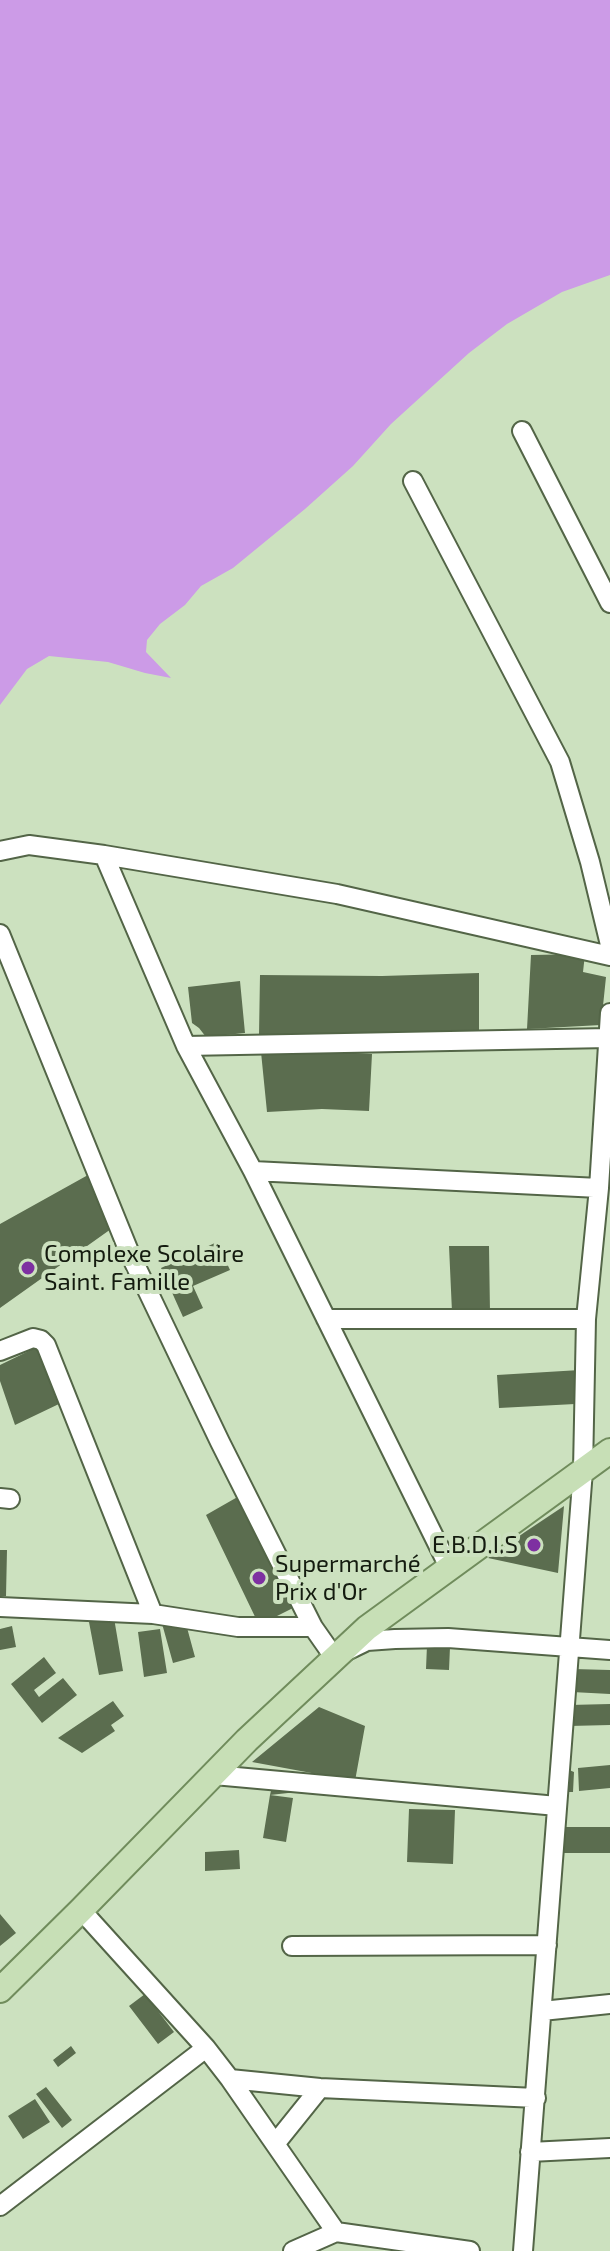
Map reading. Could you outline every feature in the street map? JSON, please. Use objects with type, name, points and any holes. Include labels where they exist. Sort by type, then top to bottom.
[{"type":"main road","points":[[0,1990],[247,1740],[334,1657],[367,1628],[610,1451]]},
{"type":"street","points":[[522,431],[610,603]]},
{"type":"street","points":[[413,481],[560,762],[590,862],[610,945]]},
{"type":"street","points":[[0,851],[29,845],[337,894],[610,956]]},
{"type":"street","points":[[104,855],[186,1046],[253,1171],[449,1567]]},
{"type":"street","points":[[0,934],[130,1254],[313,1627],[334,1657],[367,1641],[395,1639],[448,1638],[610,1650]]},
{"type":"street","points":[[523,2251],[583,1470],[586,1319],[599,1188],[610,1013]]},
{"type":"street","points":[[186,1046],[609,1038]]},
{"type":"street","points":[[253,1171],[599,1188]]},
{"type":"street","points":[[326,1319],[586,1319]]},
{"type":"street","points":[[0,1351],[33,1338],[46,1345],[153,1614]]},
{"type":"street","points":[[0,1607],[153,1614],[238,1627],[313,1627]]},
{"type":"street","points":[[214,1775],[557,1806]]},
{"type":"street","points":[[81,1910],[206,2048],[336,2232]]},
{"type":"street","points":[[292,1946],[547,1945]]},
{"type":"street","points":[[542,2011],[610,2004]]},
{"type":"street","points":[[0,2206],[206,2048]]},
{"type":"street","points":[[230,2079],[320,2088],[536,2098]]},
{"type":"street","points":[[275,2144],[320,2088]]},
{"type":"street","points":[[530,2152],[610,2148]]},
{"type":"street","points":[[293,2251],[336,2232],[470,2251]]},
{"type":"shaded area","points":[[0,0],[610,0],[610,275],[562,292],[507,324],[469,353],[391,424],[353,466],[305,509],[233,568],[201,586],[147,640],[146,652],[171,678],[108,662],[49,656],[27,669],[0,705]]},
{"type":"building","points":[[585,954],[583,972],[606,977],[601,1025],[527,1029],[531,955]]},
{"type":"building","points":[[479,973],[479,1031],[259,1035],[260,975]]},
{"type":"building","points":[[240,981],[245,1033],[206,1037],[192,1023],[188,987]]},
{"type":"building","points":[[261,1052],[372,1054],[369,1111],[322,1109],[267,1112]]},
{"type":"building","name":"Complexe Scolaire Saint. Famille","points":[[88,1175],[111,1229],[0,1308],[0,1224]]},
{"type":"building","points":[[217,1242],[230,1270],[193,1286],[203,1308],[183,1317],[161,1268]]},
{"type":"building","points":[[449,1246],[489,1246],[490,1313],[452,1312]]},
{"type":"building","points":[[37,1347],[61,1403],[15,1425],[0,1381],[0,1365]]},
{"type":"building","points":[[580,1370],[581,1388],[575,1388],[575,1404],[499,1408],[497,1375]]},
{"type":"building","name":"Supermarché Prix d'Or","points":[[241,1495],[295,1607],[259,1625],[206,1515]]},
{"type":"building","name":"E.B.D.I.S","points":[[564,1506],[558,1573],[488,1558],[525,1532]]},
{"type":"building","points":[[0,1550],[7,1550],[6,1596],[0,1596]]},
{"type":"building","points":[[114,1618],[123,1671],[99,1675],[89,1622]]},
{"type":"building","points":[[161,1620],[186,1624],[195,1657],[173,1663]]},
{"type":"building","points":[[12,1626],[16,1647],[0,1650],[0,1629]]},
{"type":"building","points":[[160,1629],[167,1673],[144,1677],[138,1632]]},
{"type":"building","points":[[427,1645],[450,1647],[449,1670],[426,1669]]},
{"type":"building","points":[[44,1657],[56,1673],[34,1690],[39,1697],[63,1678],[77,1695],[42,1723],[11,1684]]},
{"type":"building","points":[[573,1669],[610,1670],[610,1694],[572,1692]]},
{"type":"building","points":[[113,1701],[124,1716],[111,1725],[115,1731],[82,1753],[58,1738]]},
{"type":"building","points":[[610,1704],[610,1725],[569,1726],[569,1705]]},
{"type":"building","points":[[319,1707],[365,1726],[355,1781],[252,1762]]},
{"type":"building","points":[[610,1765],[610,1788],[579,1791],[578,1768]]},
{"type":"building","points":[[562,1767],[574,1772],[573,1792],[561,1792]]},
{"type":"building","points":[[275,1774],[296,1776],[297,1792],[270,1795]]},
{"type":"building","points":[[270,1795],[293,1798],[286,1842],[263,1838]]},
{"type":"building","points":[[409,1809],[455,1810],[453,1864],[407,1862]]},
{"type":"building","points":[[564,1827],[610,1827],[610,1853],[563,1853]]},
{"type":"building","points":[[239,1850],[240,1869],[205,1871],[205,1852]]},
{"type":"building","points":[[0,1914],[16,1933],[0,1946]]},
{"type":"building","points":[[145,1994],[174,2032],[158,2044],[129,2006]]},
{"type":"building","points":[[71,2046],[76,2053],[58,2067],[53,2060]]},
{"type":"building","points":[[46,2087],[72,2120],[62,2128],[36,2094]]},
{"type":"building","points":[[35,2099],[50,2122],[23,2139],[8,2116]]},
{"type":"place","name":"Complexe Scolaire Saint. Famille","points":[[28,1268]]},
{"type":"place","name":"E.B.D.I.S","points":[[534,1545]]},
{"type":"place","name":"Supermarché Prix d'Or","points":[[259,1578]]}]
